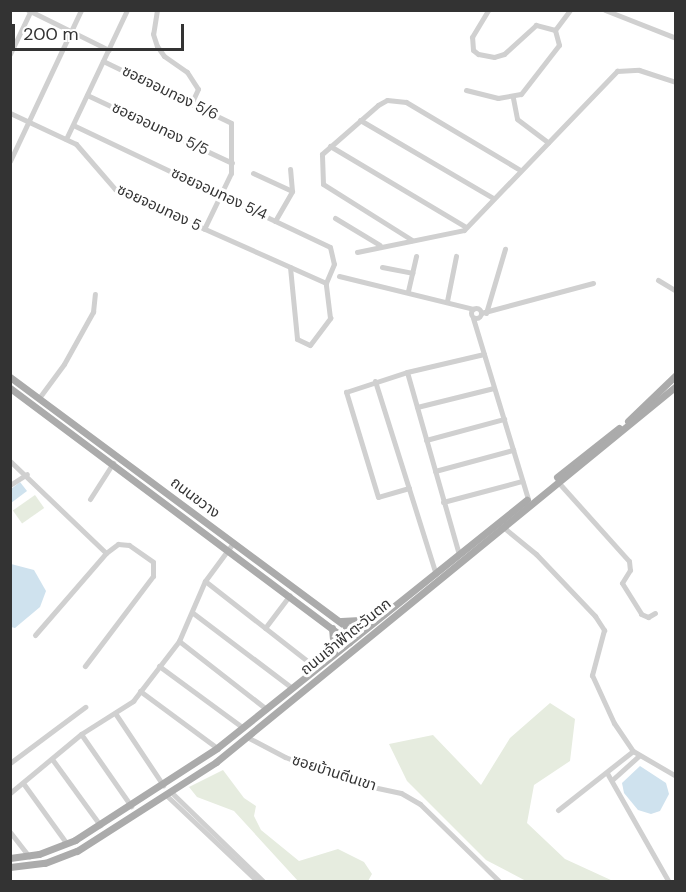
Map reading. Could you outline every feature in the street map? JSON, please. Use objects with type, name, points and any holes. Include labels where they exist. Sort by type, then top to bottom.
[{"type":"main road","name":"ถนนเจ้าฟ้าตะวันตก","points":[[10,867],[36,865],[69,854],[168,793],[247,737],[356,648],[459,554],[633,417],[675,375]]},
{"type":"main road","name":"ถนนขวาง","points":[[10,377],[39,398],[57,417],[113,463],[339,620],[364,641]]},
{"type":"main road","name":"ถนนเจ้าฟ้าตะวันตก","points":[[10,858],[29,856],[67,844],[131,806],[217,748],[315,666],[503,527],[675,386]]},
{"type":"main road","name":"ถนนขวาง","points":[[10,387],[57,417],[230,546],[349,640],[356,648]]},
{"type":"main road","points":[[339,620],[355,622],[378,618]]},
{"type":"main road","points":[[330,625],[334,652]]},
{"type":"street","points":[[10,161],[81,10]]},
{"type":"street","points":[[66,139],[126,13],[135,10]]},
{"type":"street","points":[[157,10],[153,34],[157,46],[164,57],[187,72],[198,89],[191,104]]},
{"type":"street","points":[[488,10],[471,44],[478,54],[488,57],[504,54],[536,25],[555,30]]},
{"type":"street","points":[[555,30],[570,10]]},
{"type":"street","points":[[605,10],[675,38]]},
{"type":"street","points":[[10,54],[30,11],[109,50]]},
{"type":"street","points":[[513,98],[556,53],[559,39],[555,30]]},
{"type":"street","name":"ซอยจอมทอง 5/6","points":[[103,61],[234,128],[232,163]]},
{"type":"street","points":[[357,252],[380,245],[459,233],[617,71],[639,70],[675,82]]},
{"type":"street","points":[[466,90],[513,98]]},
{"type":"street","name":"ซอยจอมทอง 5/5","points":[[87,95],[232,163]]},
{"type":"street","points":[[513,98],[517,119],[548,142]]},
{"type":"street","points":[[412,240],[326,188],[322,154],[360,120],[387,100],[406,102],[520,170]]},
{"type":"street","name":"ซอยจอมทอง 5","points":[[10,113],[76,144],[115,189],[326,284]]},
{"type":"street","points":[[360,120],[493,198]]},
{"type":"street","name":"ซอยจอมทอง 5/4","points":[[73,125],[330,247],[334,264],[326,284]]},
{"type":"street","points":[[330,146],[466,227]]},
{"type":"street","points":[[204,229],[222,196],[232,163]]},
{"type":"street","points":[[275,221],[292,191],[290,169]]},
{"type":"street","points":[[253,173],[292,191]]},
{"type":"street","points":[[335,218],[380,245]]},
{"type":"street","points":[[483,313],[505,249]]},
{"type":"street","points":[[408,291],[416,256]]},
{"type":"street","points":[[447,301],[456,256]]},
{"type":"street","points":[[290,267],[297,339],[310,345],[330,318],[326,284]]},
{"type":"street","points":[[382,267],[412,273]]},
{"type":"street","points":[[339,276],[447,301],[483,313]]},
{"type":"street","points":[[658,280],[675,291]]},
{"type":"street","points":[[473,318],[483,313],[593,283]]},
{"type":"street","points":[[39,398],[64,364],[93,312],[95,294]]},
{"type":"street","points":[[473,309],[473,318],[528,499]]},
{"type":"street","points":[[409,488],[378,497],[346,392],[407,372],[484,354]]},
{"type":"street","points":[[407,372],[459,554]]},
{"type":"street","points":[[375,381],[437,576]]},
{"type":"street","points":[[417,407],[494,388]]},
{"type":"street","points":[[426,440],[504,419]]},
{"type":"street","points":[[435,471],[513,450]]},
{"type":"street","points":[[10,461],[27,474],[106,553]]},
{"type":"street","points":[[90,499],[113,463]]},
{"type":"street","points":[[10,485],[27,474]]},
{"type":"street","points":[[443,502],[522,481]]},
{"type":"street","points":[[558,482],[629,561],[630,570],[622,584],[641,614],[648,617],[655,613]]},
{"type":"street","points":[[503,527],[536,554],[604,630],[592,675],[614,723],[633,751],[675,776]]},
{"type":"street","points":[[35,635],[106,553],[118,544],[129,545],[153,562],[153,576],[85,666]]},
{"type":"street","points":[[10,793],[81,734],[115,713],[140,691],[178,640],[193,613],[205,581],[230,546]]},
{"type":"street","points":[[205,581],[315,666]]},
{"type":"street","points":[[265,628],[290,595]]},
{"type":"street","points":[[193,613],[291,687]]},
{"type":"street","points":[[178,640],[265,708]]},
{"type":"street","points":[[159,666],[242,728]]},
{"type":"street","points":[[140,691],[217,748]]},
{"type":"street","points":[[10,763],[86,707]]},
{"type":"street","points":[[115,713],[163,784]]},
{"type":"street","points":[[81,734],[131,806]]},
{"type":"street","name":"ซอยบ้านตีนเขา","points":[[247,737],[285,756],[354,783],[401,793],[420,804],[500,882]]},
{"type":"street","points":[[558,810],[633,751]]},
{"type":"street","points":[[612,780],[639,756]]},
{"type":"street","points":[[52,759],[100,825]]},
{"type":"street","points":[[607,773],[620,801],[669,882]]},
{"type":"street","points":[[23,783],[67,844]]},
{"type":"street","points":[[168,793],[258,882]]},
{"type":"street","points":[[168,793],[264,882]]},
{"type":"street","points":[[10,832],[29,856]]},
{"type":"shaded area","points":[[35,495],[44,508],[22,524],[13,510]]},
{"type":"shaded area","points":[[550,703],[575,719],[570,761],[534,785],[527,823],[565,859],[613,881],[526,881],[486,860],[407,781],[389,744],[433,735],[481,785],[510,738]]},
{"type":"shaded area","points":[[223,770],[244,798],[256,806],[254,816],[261,830],[299,861],[338,849],[364,862],[372,874],[368,881],[298,881],[234,811],[197,797],[189,787]]},
{"type":"water","points":[[20,482],[27,491],[11,503],[11,489]]},
{"type":"water","points":[[11,564],[34,570],[46,591],[40,607],[15,628],[11,627]]},
{"type":"water","points":[[640,766],[666,783],[669,794],[660,811],[651,814],[638,810],[624,793],[622,783]]}]
